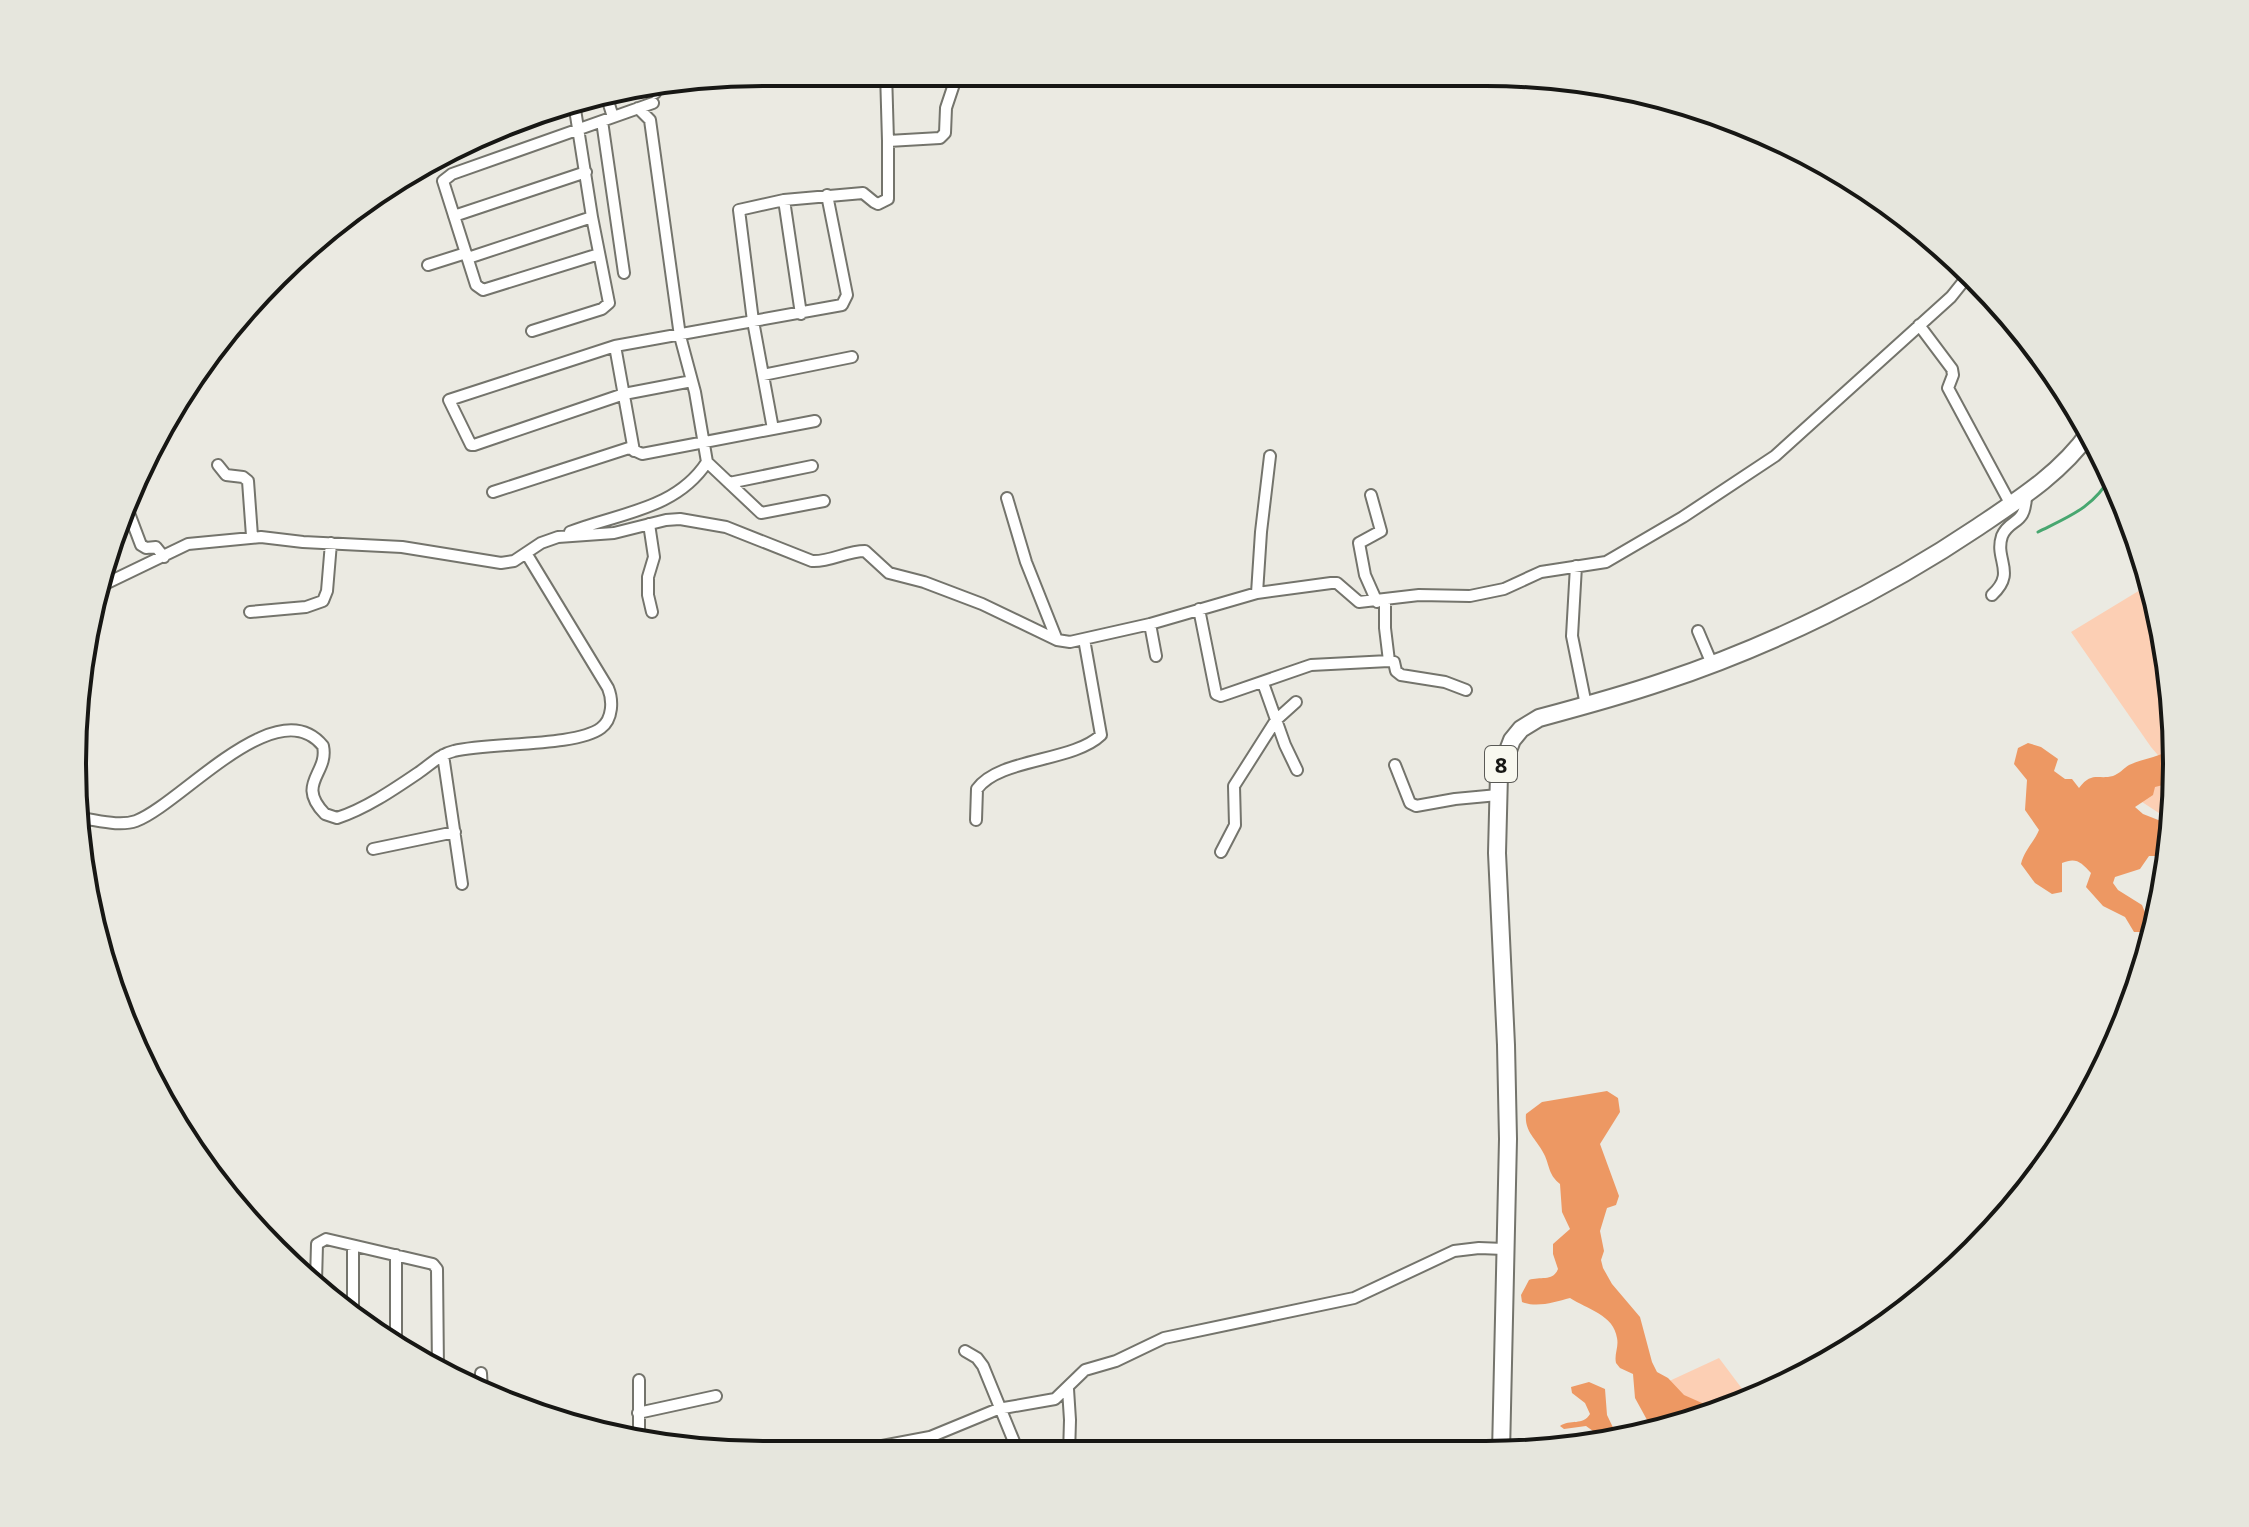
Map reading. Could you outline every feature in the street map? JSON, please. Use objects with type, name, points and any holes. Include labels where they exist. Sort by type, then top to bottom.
[{"type":"highway","name":"8","points":[[1501,1441],[1508,1123],[1497,853],[1502,762],[1512,740],[1521,729],[1539,718],[1660,683],[1712,664],[1866,593],[1947,547],[2011,505],[2049,477],[2081,442]]},
{"type":"street","points":[[773,429],[753,321],[739,210],[827,195],[863,193],[878,204],[888,199],[886,86]]},
{"type":"street","points":[[888,141],[940,138],[945,133],[946,108],[953,86]]},
{"type":"street","points":[[599,254],[487,290],[476,285],[443,184],[448,176],[638,108],[653,95]]},
{"type":"street","points":[[655,95],[650,120],[680,336],[707,462],[761,513],[824,501]]},
{"type":"street","points":[[607,105],[624,273]]},
{"type":"street","points":[[638,108],[650,120]]},
{"type":"street","points":[[532,331],[608,307],[575,113]]},
{"type":"street","points":[[454,216],[586,172]]},
{"type":"street","points":[[692,381],[624,394],[474,445],[471,445],[449,400],[615,346],[842,305],[847,300],[827,195]]},
{"type":"street","points":[[784,200],[801,314]]},
{"type":"street","points":[[428,265],[592,217]]},
{"type":"street","points":[[558,537],[614,533],[680,519],[716,524],[812,561],[824,562],[849,552],[865,551],[889,573],[924,582],[982,604],[1057,640],[1070,642],[1150,624],[1257,593],[1337,583],[1359,602],[1419,595],[1486,594],[1541,572],[1606,562],[1654,536],[1739,482],[1775,456],[1951,297],[1963,282]]},
{"type":"street","points":[[1919,325],[1952,369],[1948,388],[2011,505]]},
{"type":"street","points":[[615,346],[634,451]]},
{"type":"street","points":[[763,375],[852,357]]},
{"type":"street","points":[[493,492],[629,448],[642,454],[815,421]]},
{"type":"street","points":[[1257,593],[1270,456]]},
{"type":"street","points":[[111,581],[194,541],[252,536],[402,547],[491,563],[507,563],[541,543],[655,505],[685,487],[707,462]]},
{"type":"street","points":[[218,465],[226,475],[243,477],[248,481],[252,536]]},
{"type":"street","points":[[729,483],[812,466]]},
{"type":"street","points":[[1992,595],[2004,583],[2003,534],[2024,513],[2026,494]]},
{"type":"street","points":[[1371,495],[1381,531],[1359,543],[1365,575],[1381,601],[1389,661]]},
{"type":"street","points":[[1007,498],[1026,562],[1057,640]]},
{"type":"street","points":[[132,520],[141,545],[156,547],[164,557]]},
{"type":"street","points":[[649,524],[654,557],[648,577],[652,612]]},
{"type":"street","points":[[250,612],[306,607],[323,601],[327,591],[331,543]]},
{"type":"street","points":[[88,819],[119,823],[142,818],[164,806],[247,744],[282,731],[305,732],[323,746],[324,756],[314,779],[312,793],[319,809],[330,818],[345,816],[368,804],[443,755],[468,748],[590,734],[606,723],[612,704],[608,688],[526,553]]},
{"type":"street","points":[[1576,566],[1572,636],[1586,705]]},
{"type":"street","points":[[1199,609],[1216,694],[1221,696],[1323,663],[1389,661],[1394,662],[1396,671],[1401,675],[1445,682],[1466,690]]},
{"type":"street","points":[[1150,624],[1156,656]]},
{"type":"street","points":[[1698,631],[1712,664]]},
{"type":"street","points":[[976,820],[977,789],[988,779],[1070,750],[1101,735],[1084,639]]},
{"type":"street","points":[[1263,683],[1297,770]]},
{"type":"street","points":[[1221,852],[1235,825],[1234,786],[1276,720],[1296,702]]},
{"type":"street","points":[[443,755],[462,884]]},
{"type":"street","points":[[1395,765],[1410,803],[1416,806],[1498,795]]},
{"type":"street","points":[[373,849],[455,832]]},
{"type":"street","points":[[316,1272],[316,1249],[320,1241],[326,1239],[428,1261],[437,1269],[436,1356]]},
{"type":"street","points":[[353,1246],[353,1302]]},
{"type":"street","points":[[909,1441],[930,1437],[1002,1408],[1060,1397],[1085,1370],[1116,1361],[1160,1340],[1354,1298],[1454,1251],[1504,1249]]},
{"type":"street","points":[[396,1255],[396,1332]]},
{"type":"street","points":[[965,1351],[981,1362],[1014,1441]]},
{"type":"street","points":[[481,1373],[481,1379]]},
{"type":"street","points":[[639,1380],[639,1429]]},
{"type":"street","points":[[1068,1389],[1069,1441]]},
{"type":"street","points":[[638,1413],[716,1396]]},
{"type":"shaded area","points":[[2140,590],[2157,675],[2163,761],[2151,747],[2071,632]]},
{"type":"shaded area","points":[[2028,743],[2041,747],[2058,759],[2054,771],[2065,779],[2072,779],[2079,788],[2092,778],[2113,776],[2129,765],[2163,753],[2163,785],[2155,787],[2153,795],[2135,807],[2161,821],[2156,857],[2149,856],[2140,869],[2115,877],[2113,883],[2118,890],[2142,905],[2146,914],[2142,932],[2134,932],[2125,917],[2103,906],[2086,887],[2091,873],[2078,862],[2071,860],[2062,863],[2062,892],[2052,894],[2035,883],[2021,864],[2039,830],[2025,810],[2027,780],[2014,764],[2018,748]]},
{"type":"shaded area","points":[[2163,781],[2161,815],[2133,796]]},
{"type":"shaded area","points":[[1607,1091],[1618,1098],[1620,1112],[1600,1144],[1619,1196],[1616,1205],[1607,1208],[1600,1231],[1603,1268],[1612,1284],[1640,1317],[1657,1372],[1668,1378],[1684,1395],[1705,1404],[1648,1421],[1635,1398],[1633,1374],[1616,1363],[1615,1330],[1605,1318],[1570,1298],[1546,1304],[1522,1302],[1521,1295],[1529,1280],[1556,1273],[1558,1269],[1553,1244],[1570,1229],[1562,1212],[1560,1184],[1526,1121],[1526,1114],[1542,1102]]},
{"type":"shaded area","points":[[1719,1358],[1743,1390],[1675,1414],[1665,1383]]},
{"type":"shaded area","points":[[1589,1382],[1605,1389],[1607,1415],[1614,1429],[1593,1432],[1586,1426],[1564,1429],[1560,1426],[1584,1420],[1590,1414],[1585,1403],[1572,1393],[1571,1387]]},
{"type":"waterway","points":[[2038,532],[2070,516],[2104,488]]}]
